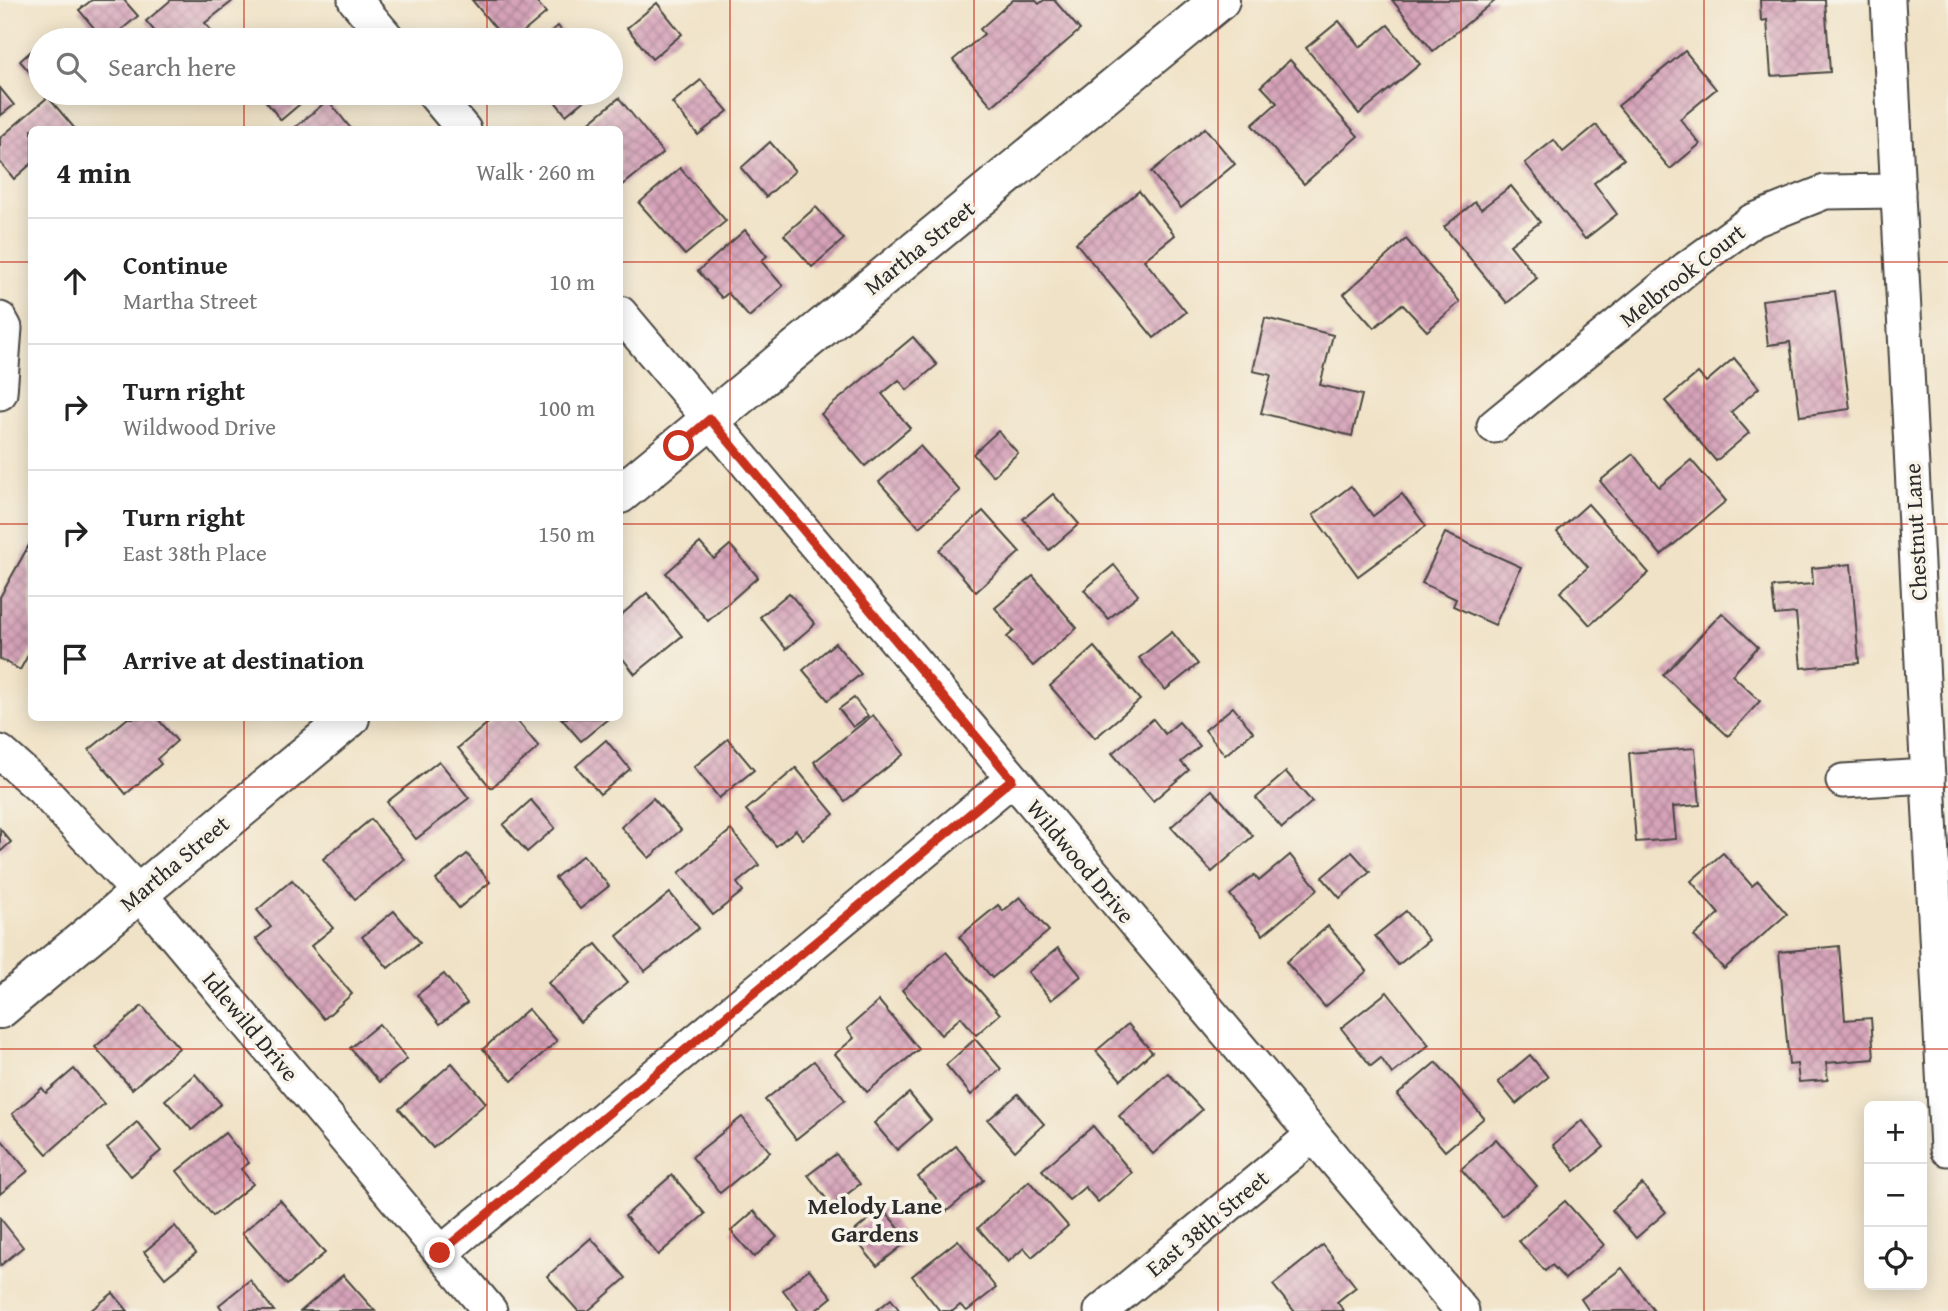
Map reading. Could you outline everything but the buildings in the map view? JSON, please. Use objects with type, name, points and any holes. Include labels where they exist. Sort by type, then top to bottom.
[{"type":"street","points":[[355,0],[379,28]]},
{"type":"street","name":"Chestnut Lane","points":[[1888,0],[1947,1149]]},
{"type":"street","name":"Martha Street","points":[[623,492],[1204,5]]},
{"type":"street","points":[[443,105],[461,126]]},
{"type":"street","name":"Melbrook Court","points":[[1494,426],[1687,268],[1752,221],[1825,192],[1898,191]]},
{"type":"street","name":"Wildwood Drive","points":[[623,317],[1462,1311]]},
{"type":"street","points":[[0,319],[5,328],[0,393]]},
{"type":"street","name":"Martha Street","points":[[0,1009],[346,721]]},
{"type":"street","name":"Idlewild Drive","points":[[0,752],[41,788],[138,892],[490,1311]]},
{"type":"street","points":[[1843,781],[1927,776]]},
{"type":"street","points":[[440,1253],[1012,779]]},
{"type":"street","name":"East 38th Street","points":[[1101,1311],[1313,1135]]},
{"type":"district","name":"Melody Lane Gardens","points":[[875,1219]]},
{"type":"route","points":[[440,1253],[1012,779],[710,419],[679,446]]}]
